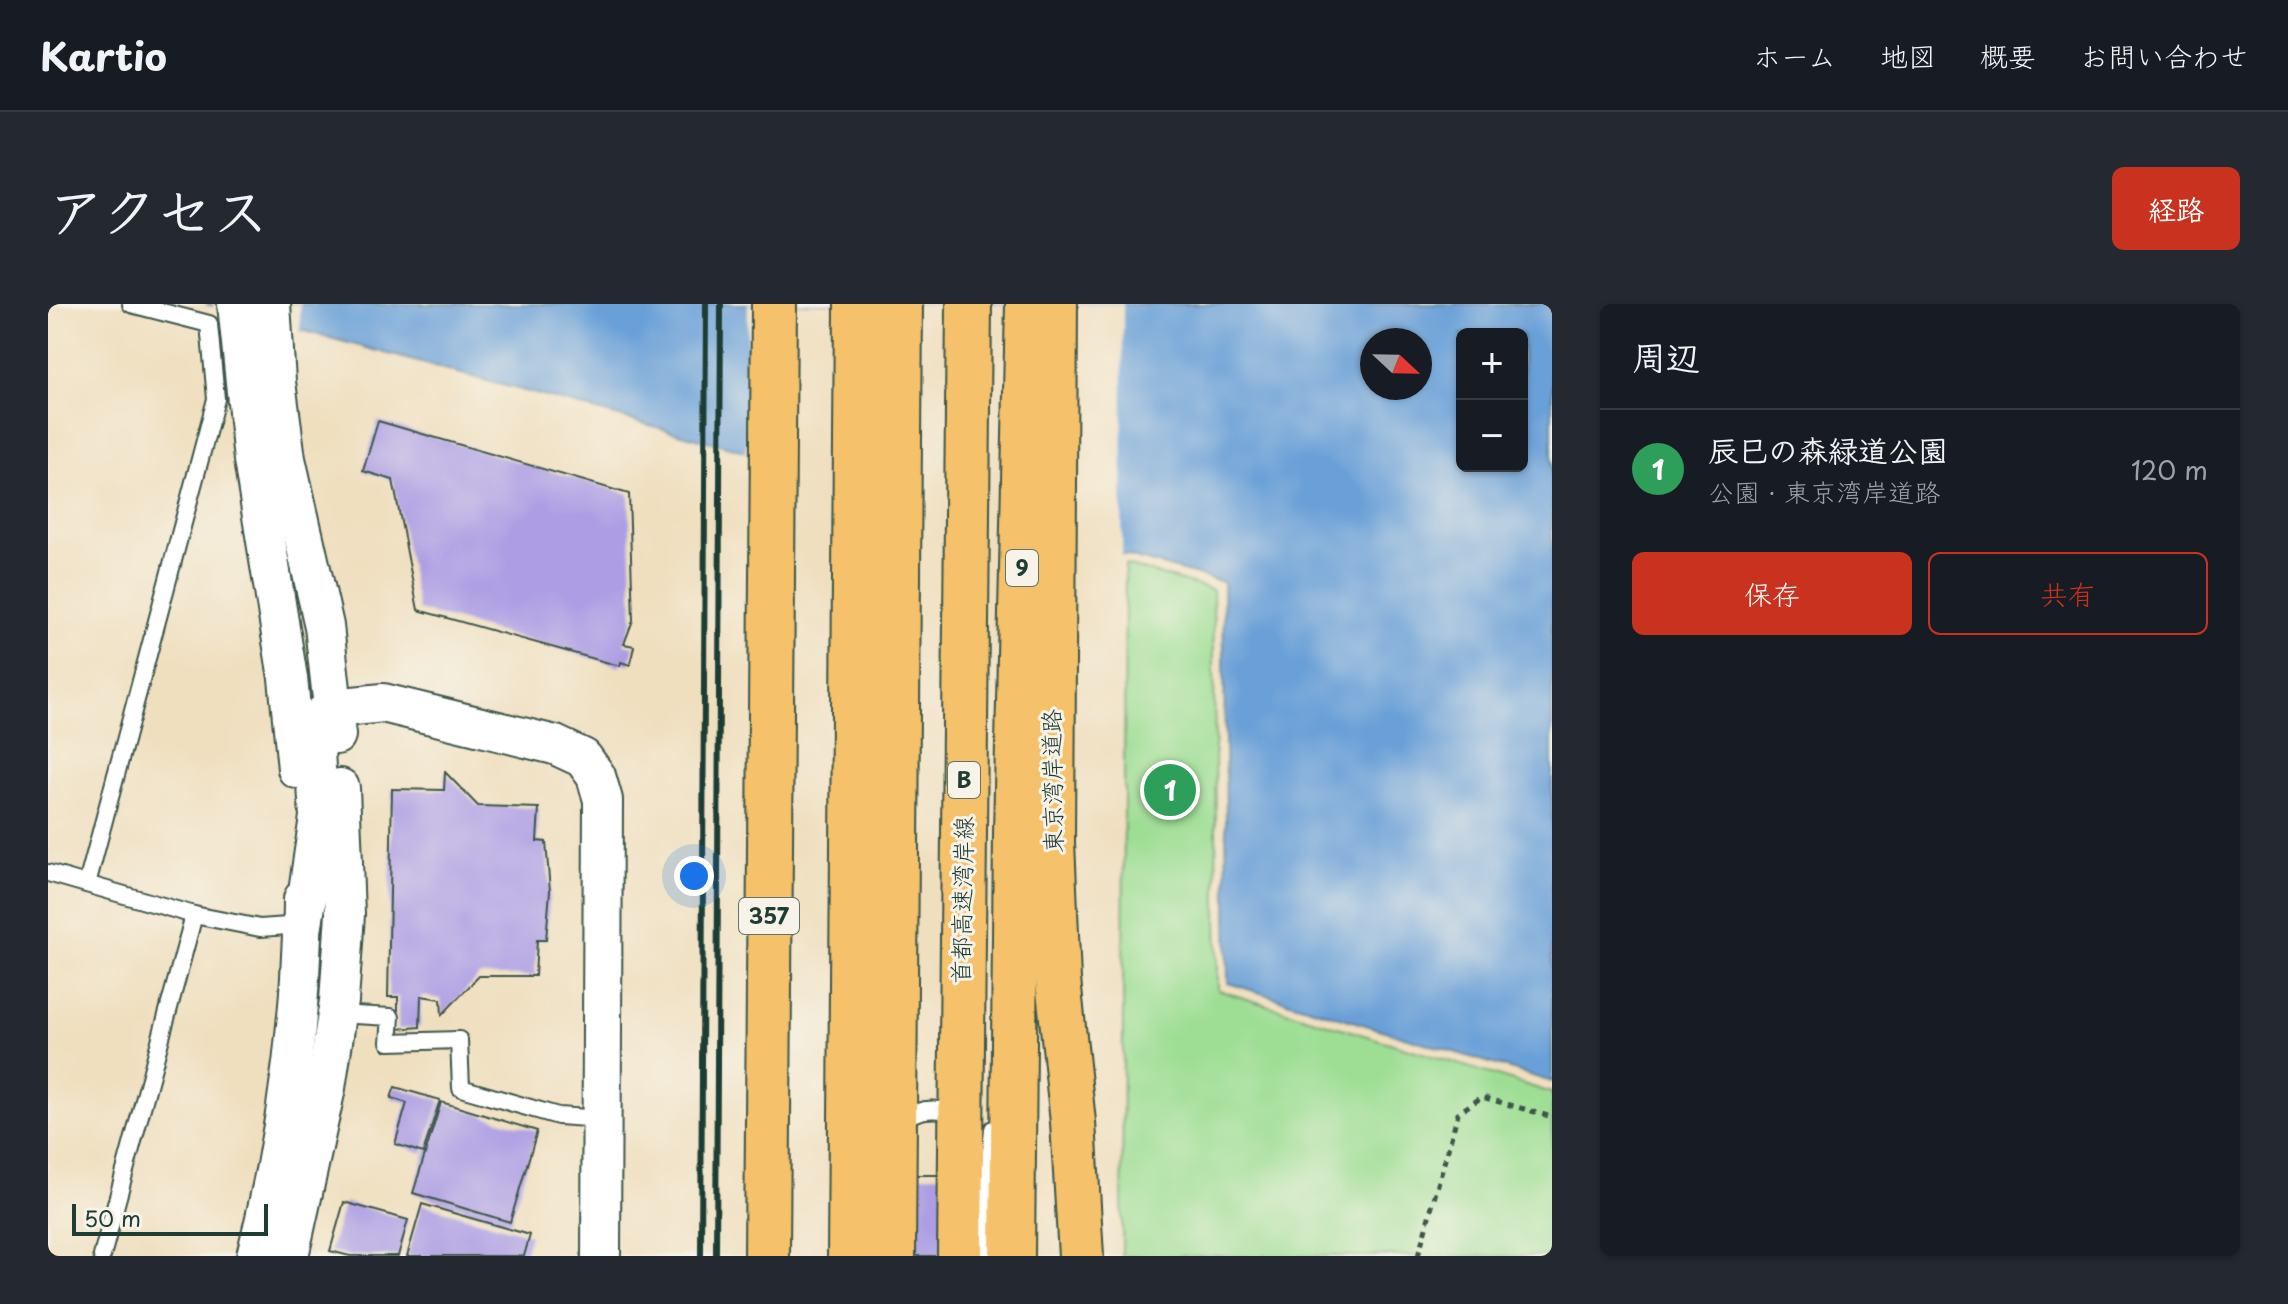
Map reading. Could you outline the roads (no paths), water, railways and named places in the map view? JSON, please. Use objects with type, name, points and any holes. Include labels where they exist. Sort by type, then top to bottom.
[{"type":"highway","name":"357","points":[[767,1256],[774,304]]},
{"type":"highway","points":[[850,1256],[857,304]]},
{"type":"highway","points":[[893,1256],[900,304]]},
{"type":"highway","name":"首都高速湾岸線","points":[[960,1256],[969,304]]},
{"type":"highway","name":"9","points":[[1012,1256],[1016,833],[1028,304]]},
{"type":"highway","name":"東京湾岸道路","points":[[1055,304],[1052,842],[1058,980],[1073,1122],[1081,1256]]},
{"type":"street","points":[[237,304],[269,459],[324,626],[342,807],[345,914],[337,1014],[326,1088],[289,1256]]},
{"type":"street","points":[[256,1256],[286,1112],[297,1024],[303,925],[300,797],[269,459],[276,382],[271,304]]},
{"type":"street","points":[[303,925],[319,817],[314,735],[318,721],[333,708],[383,703],[555,745],[583,758],[596,776],[603,800],[601,1256]]},
{"type":"lane","points":[[87,884],[216,399],[209,324],[131,304]]},
{"type":"lane","points":[[998,1066],[1016,833]]},
{"type":"lane","points":[[48,873],[194,915],[260,928],[303,925]]},
{"type":"lane","points":[[102,1256],[194,915]]},
{"type":"lane","points":[[337,1014],[391,1017],[389,1042],[459,1040],[461,1088],[558,1116],[601,1119]]},
{"type":"lane","points":[[879,1256],[880,1156],[885,1138],[903,1118],[918,1111],[934,1109],[958,1115],[971,1125],[981,1139],[989,1175]]},
{"type":"lane","points":[[988,1256],[994,1113]]},
{"type":"water","points":[[206,304],[1552,304],[1552,1082],[1228,983],[1223,582]]},
{"type":"railway","points":[[701,1256],[706,304]]},
{"type":"railway","points":[[716,1256],[721,304]]},
{"type":"place","name":"辰巳の森緑道公園","points":[[1170,790]]}]
